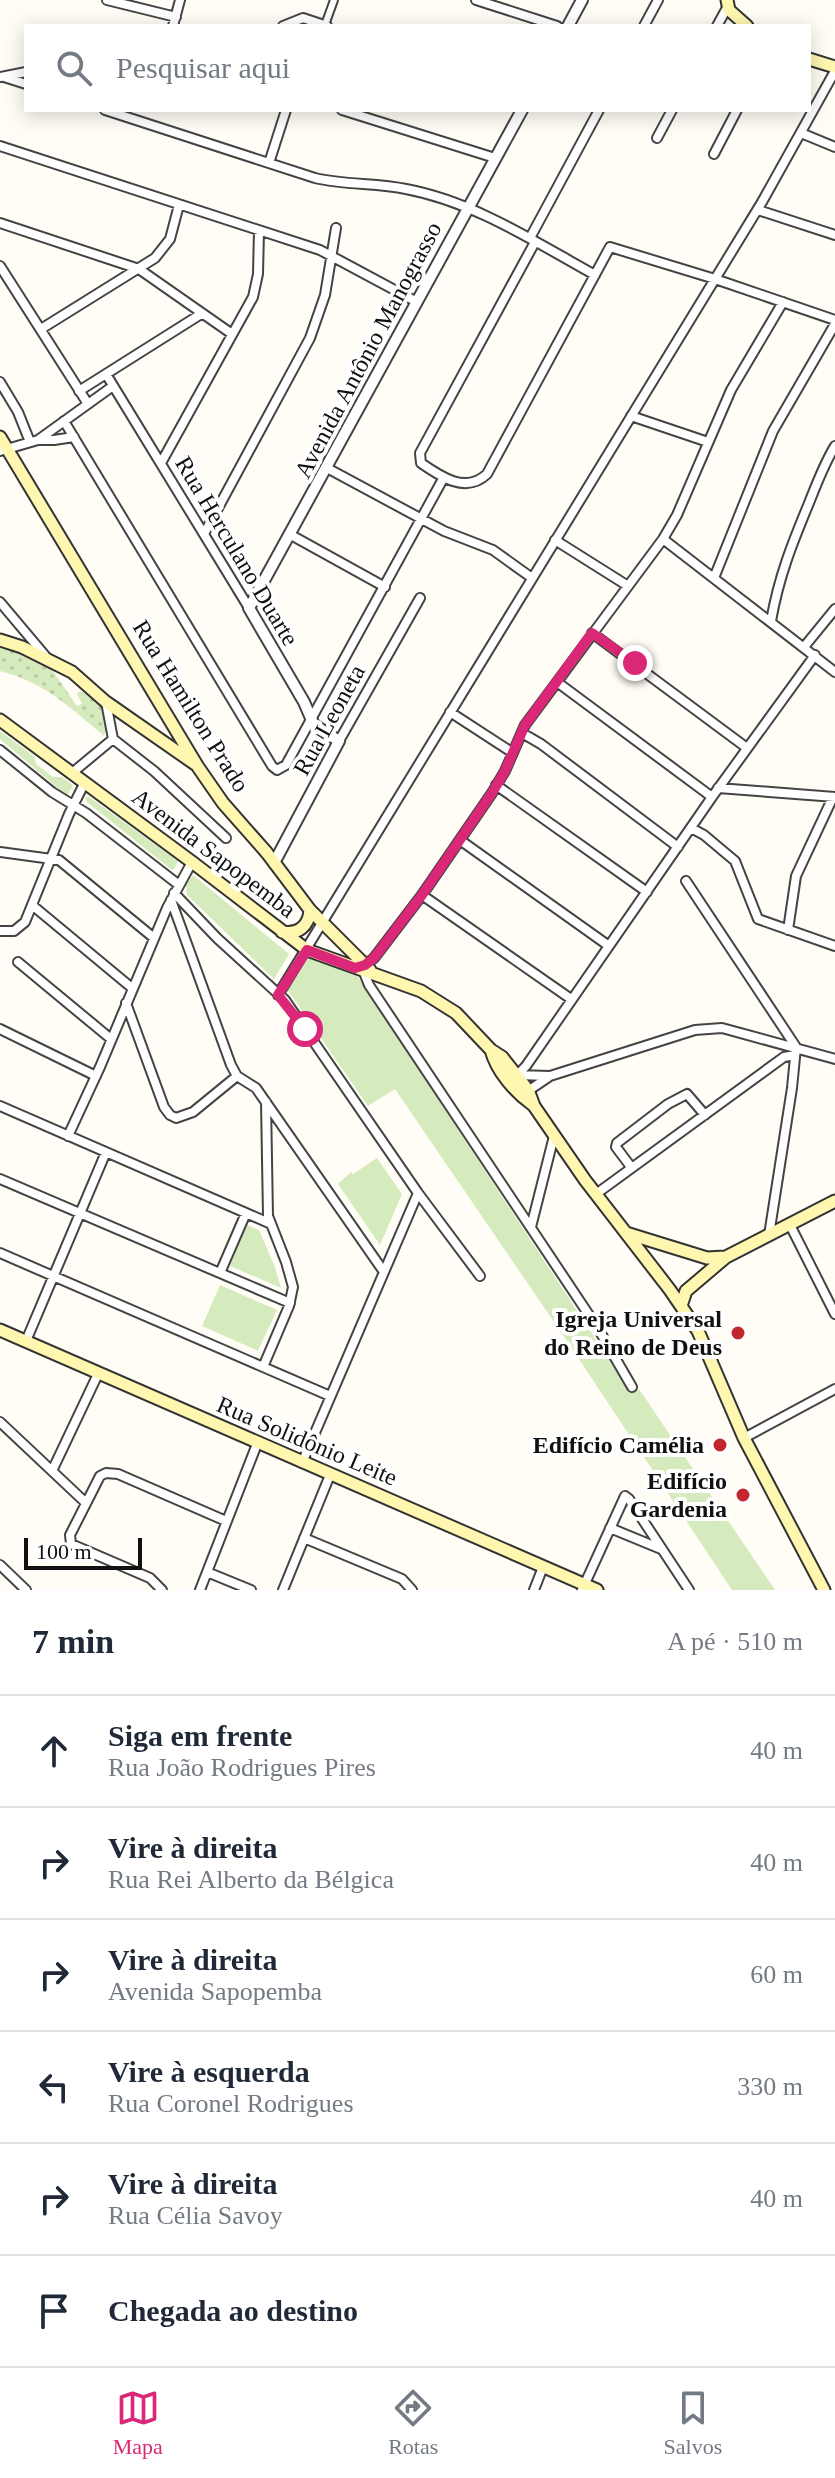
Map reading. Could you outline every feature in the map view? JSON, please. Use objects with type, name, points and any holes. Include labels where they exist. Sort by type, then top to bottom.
[{"type":"main road","points":[[727,3],[733,15],[744,24]]},
{"type":"main road","points":[[811,60],[835,69]]},
{"type":"main road","name":"Rua Hamilton Prado","points":[[0,437],[4,450],[198,767],[223,803],[310,910],[365,969]]},
{"type":"main road","points":[[0,640],[72,672],[106,702],[198,767]]},
{"type":"main road","name":"Avenida Sapopemba","points":[[0,720],[307,950],[420,990],[456,1013],[491,1050],[502,1057],[554,1136],[670,1290],[701,1337],[744,1438],[824,1590]]},
{"type":"main road","points":[[281,932],[302,929],[310,917],[310,910]]},
{"type":"main road","points":[[681,1306],[686,1291],[726,1257],[835,1201]]},
{"type":"main road","points":[[625,1233],[702,1257],[726,1257]]},
{"type":"main road","points":[[641,1253],[643,1245],[651,1240]]},
{"type":"main road","points":[[702,1257],[707,1264],[707,1273]]},
{"type":"main road","points":[[670,1290],[686,1291]]},
{"type":"main road","name":"Rua Solidônio Leite","points":[[0,1330],[583,1587],[597,1590]]},
{"type":"street","points":[[107,0],[174,21],[180,0]]},
{"type":"street","points":[[327,24],[334,0]]},
{"type":"street","points":[[476,0],[551,24]]},
{"type":"street","points":[[569,24],[582,0]]},
{"type":"street","points":[[645,24],[658,0]]},
{"type":"street","points":[[718,24],[727,3]]},
{"type":"street","points":[[288,24],[303,18],[320,24]]},
{"type":"street","points":[[278,995],[758,210],[835,69]]},
{"type":"street","points":[[1,77],[24,72]]},
{"type":"street","points":[[1,77],[24,83]]},
{"type":"street","points":[[111,112],[332,182],[406,188],[468,208],[595,275]]},
{"type":"street","points":[[269,163],[285,112]]},
{"type":"street","points":[[348,112],[495,158]]},
{"type":"street","name":"Avenida Antônio Manograsso","points":[[249,608],[521,112]]},
{"type":"street","points":[[598,112],[420,453],[421,463],[444,477],[469,484],[487,474],[608,249],[613,247],[835,322],[773,431],[714,578]]},
{"type":"street","points":[[657,138],[671,112]]},
{"type":"street","points":[[714,154],[736,112]]},
{"type":"street","points":[[801,133],[835,147]]},
{"type":"street","points":[[0,146],[331,255],[417,302]]},
{"type":"street","points":[[41,329],[155,258],[170,239],[179,205]]},
{"type":"street","points":[[758,210],[835,235]]},
{"type":"street","points":[[0,223],[139,269],[232,334]]},
{"type":"street","points":[[204,534],[310,338],[325,295],[336,228]]},
{"type":"street","points":[[161,463],[253,297],[258,274],[259,231]]},
{"type":"street","points":[[0,266],[88,404]]},
{"type":"street","points":[[632,1387],[599,1330],[369,985],[365,969],[460,840],[496,785],[522,733],[557,682],[663,539],[677,515],[731,390],[783,302]]},
{"type":"street","points":[[79,391],[201,314]]},
{"type":"street","name":"Rua Herculano Duarte","points":[[106,374],[249,608],[311,719],[317,727],[339,741]]},
{"type":"street","points":[[0,382],[34,441]]},
{"type":"street","points":[[34,441],[113,386]]},
{"type":"street","points":[[0,403],[9,397]]},
{"type":"street","points":[[631,416],[708,442]]},
{"type":"street","points":[[64,421],[277,770],[286,765],[444,477]]},
{"type":"street","points":[[4,450],[34,441],[74,437]]},
{"type":"street","points":[[771,621],[789,549],[825,462],[835,446]]},
{"type":"street","points":[[327,468],[421,519],[493,550],[532,578]]},
{"type":"street","points":[[291,535],[385,587]]},
{"type":"street","points":[[663,539],[835,672]]},
{"type":"street","points":[[555,540],[628,586]]},
{"type":"street","name":"Rua Leoneta","points":[[274,863],[420,598]]},
{"type":"street","points":[[0,602],[48,659]]},
{"type":"street","points":[[804,647],[835,609]]},
{"type":"street","points":[[592,633],[747,748]]},
{"type":"street","points":[[513,1078],[526,1066],[715,792],[815,655]]},
{"type":"street","points":[[557,682],[715,792],[834,797],[796,876],[788,930]]},
{"type":"street","points":[[106,702],[113,739],[154,771],[226,838]]},
{"type":"street","points":[[450,712],[513,753]]},
{"type":"street","points":[[522,733],[678,847]]},
{"type":"street","points":[[72,773],[113,739]]},
{"type":"street","points":[[0,750],[52,792],[86,813],[175,893],[217,938],[278,995],[480,1276]]},
{"type":"street","points":[[0,931],[14,931],[25,922],[85,782]]},
{"type":"street","points":[[496,785],[647,892]]},
{"type":"street","points":[[691,828],[735,861],[758,919],[835,946]]},
{"type":"street","points":[[460,840],[609,946]]},
{"type":"street","points":[[0,852],[63,862],[154,938]]},
{"type":"street","points":[[68,1136],[154,938],[192,862]]},
{"type":"street","points":[[686,881],[795,1051],[769,1236]]},
{"type":"street","points":[[175,893],[221,1038],[237,1076],[256,1088],[384,1272]]},
{"type":"street","points":[[422,895],[571,999]]},
{"type":"street","points":[[32,905],[132,988]]},
{"type":"street","points":[[18,962],[111,1039]]},
{"type":"street","points":[[126,1003],[164,1107],[170,1115],[176,1118],[193,1112],[237,1076]]},
{"type":"street","points":[[513,1078],[550,1076],[708,1027],[722,1028],[795,1051],[835,1059]]},
{"type":"street","points":[[0,1029],[96,1076]]},
{"type":"street","points":[[596,1194],[795,1051]]},
{"type":"street","points":[[525,1093],[550,1076]]},
{"type":"street","points":[[631,1167],[616,1144],[668,1104],[687,1094],[705,1115]]},
{"type":"street","points":[[263,1367],[290,1303],[293,1287],[269,1223],[266,1102]]},
{"type":"street","points":[[0,1106],[269,1223]]},
{"type":"street","points":[[531,1227],[554,1136]]},
{"type":"street","points":[[26,1341],[106,1152]]},
{"type":"street","points":[[0,1179],[290,1303]]},
{"type":"street","points":[[302,1463],[418,1193]]},
{"type":"street","points":[[220,1273],[246,1213]]},
{"type":"street","points":[[790,1225],[835,1314]]},
{"type":"street","points":[[0,1253],[330,1396]]},
{"type":"street","points":[[52,1471],[98,1374]]},
{"type":"street","points":[[744,1438],[835,1389]]},
{"type":"street","points":[[0,1422],[86,1503]]},
{"type":"street","points":[[203,1588],[257,1444]]},
{"type":"street","points":[[162,1590],[150,1578],[71,1544],[70,1535],[100,1476],[118,1474],[226,1521]]},
{"type":"street","points":[[283,1590],[330,1475]]},
{"type":"street","points":[[583,1587],[625,1496],[689,1590]]},
{"type":"street","points":[[610,1528],[662,1549]]},
{"type":"street","points":[[304,1538],[402,1579],[412,1590]]},
{"type":"street","points":[[0,1565],[26,1590]]},
{"type":"street","points":[[534,1590],[543,1567]]},
{"type":"street","points":[[207,1572],[251,1590]]},
{"type":"green space","points":[[0,644],[48,664],[77,706],[82,704],[77,694],[80,691],[101,703],[106,729],[104,736],[44,689],[0,671]]},
{"type":"green space","points":[[0,731],[34,756],[36,764],[53,777],[62,777],[73,785],[67,796],[0,739]]},
{"type":"green space","points":[[88,796],[178,861],[174,869],[88,803],[85,799]]},
{"type":"green space","points":[[193,875],[289,954],[274,979],[187,895],[186,885]]},
{"type":"green space","points":[[314,957],[354,971],[631,1393],[639,1389],[775,1590],[732,1590],[395,1089],[368,1106],[287,989],[307,959]]},
{"type":"green space","points":[[377,1158],[402,1194],[380,1245],[338,1184],[351,1172],[353,1174]]},
{"type":"green space","points":[[247,1225],[259,1230],[281,1288],[230,1266]]},
{"type":"green space","points":[[220,1285],[277,1310],[258,1351],[202,1326]]},
{"type":"place","name":"Igreja Universal do Reino de Deus","points":[[738,1333]]},
{"type":"place","name":"Edifício Camélia","points":[[720,1445]]},
{"type":"place","name":"Edifício Gardenia","points":[[743,1495]]},
{"type":"route","points":[[305,1029],[278,995],[307,950],[355,968],[374,958],[492,793],[525,725],[592,633],[635,663]]}]
